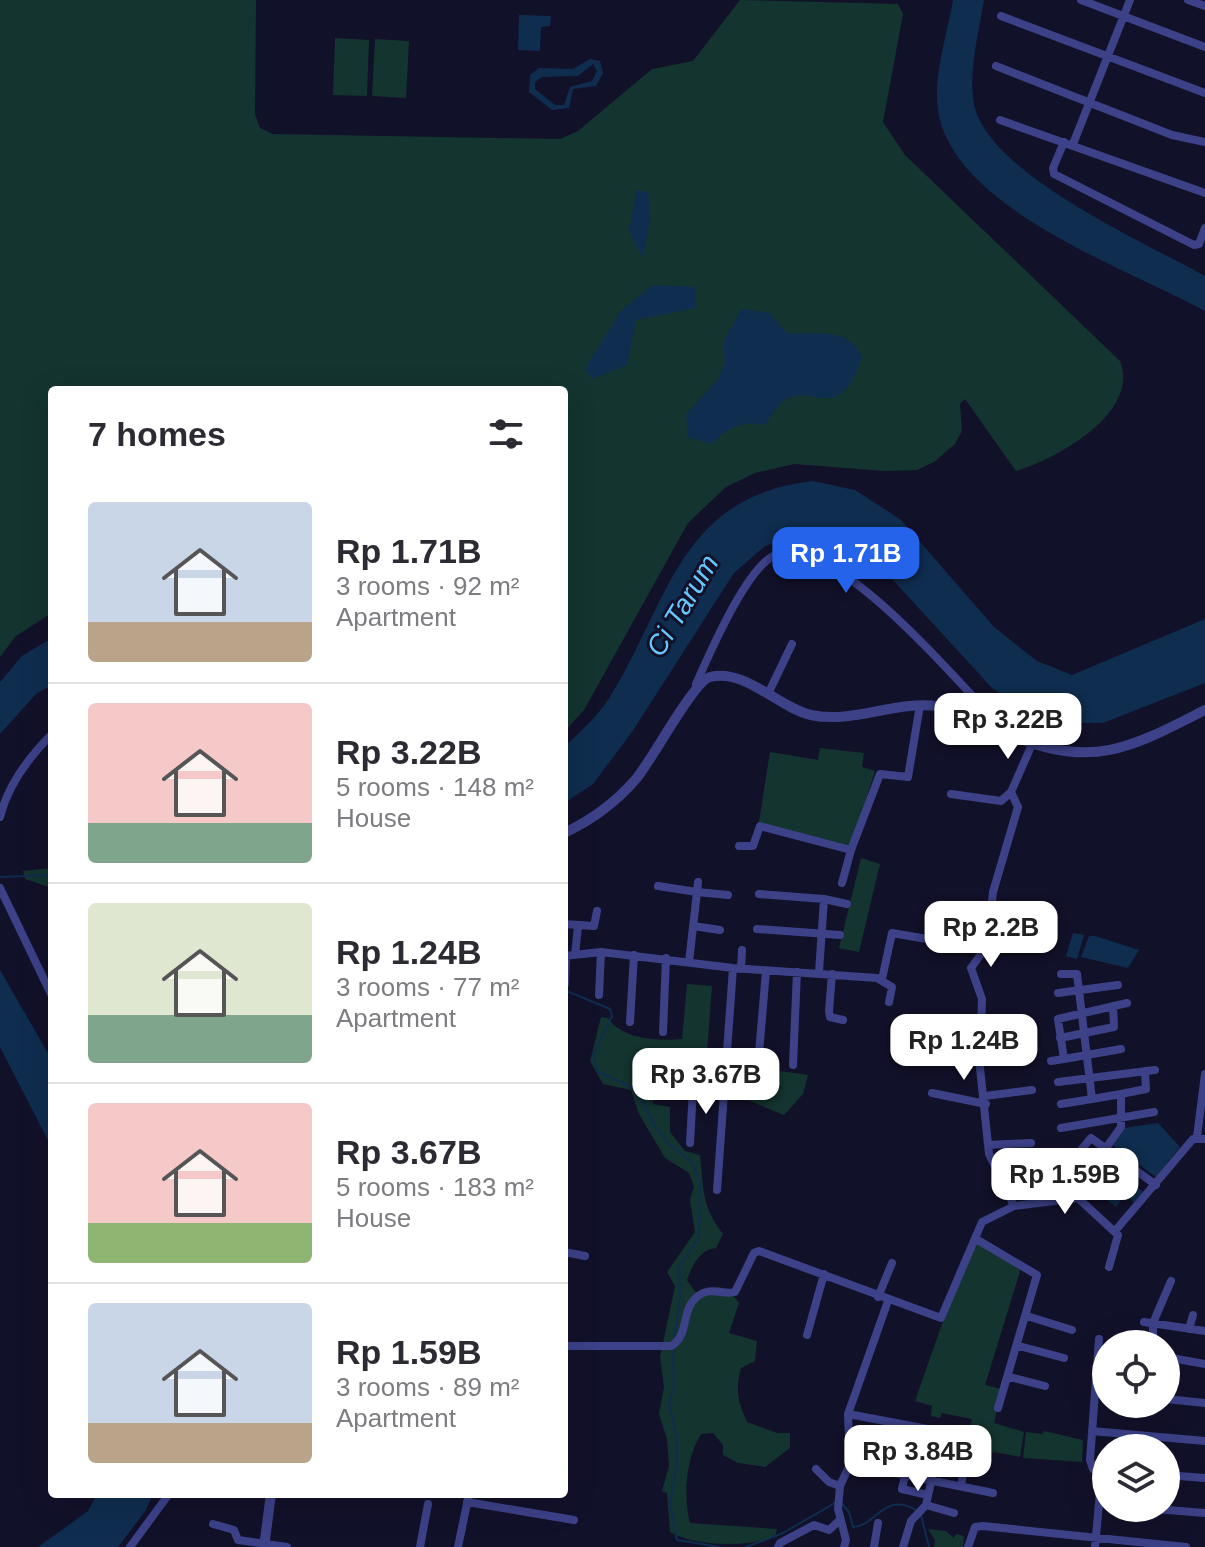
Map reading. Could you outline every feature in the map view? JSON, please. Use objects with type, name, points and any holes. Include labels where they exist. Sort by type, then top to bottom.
[{"type":"street","points":[[1081,0],[1205,47]]},
{"type":"street","points":[[1130,0],[1090,102],[1053,168],[1054,174],[1194,245],[1199,244],[1205,228]]},
{"type":"street","points":[[1188,0],[1205,6]]},
{"type":"street","points":[[1001,16],[1205,93]]},
{"type":"street","points":[[996,66],[1172,135],[1205,142]]},
{"type":"street","points":[[1000,120],[1205,193]]},
{"type":"street","points":[[568,831],[601,812],[634,781],[675,724],[718,634],[762,565],[773,556],[793,553],[858,583],[916,637],[1006,732]]},
{"type":"street","points":[[768,694],[792,644]]},
{"type":"street","points":[[696,684],[716,677],[768,694],[806,714],[822,717],[920,705],[942,706],[1033,742],[1066,750],[1117,750],[1150,739],[1205,710]]},
{"type":"street","points":[[842,883],[880,774],[908,777],[920,705]]},
{"type":"street","points":[[0,817],[6,796],[21,771],[48,739]]},
{"type":"street","points":[[951,794],[996,803],[1011,792],[1033,742]]},
{"type":"street","points":[[1011,792],[1018,807],[993,892],[988,941],[982,956],[972,964],[982,999],[980,1058],[988,1145],[1014,1206]]},
{"type":"street","points":[[739,846],[753,846],[760,826],[851,850]]},
{"type":"street","points":[[658,886],[698,887],[728,895]]},
{"type":"street","points":[[689,962],[698,887]]},
{"type":"street","points":[[0,888],[48,988]]},
{"type":"street","points":[[759,894],[847,904]]},
{"type":"street","points":[[819,972],[824,899]]},
{"type":"street","points":[[568,925],[594,926],[597,911]]},
{"type":"street","points":[[578,926],[568,956],[601,952],[766,971],[819,972],[882,979],[892,987],[889,1002]]},
{"type":"street","points":[[693,926],[720,930]]},
{"type":"street","points":[[757,929],[840,935]]},
{"type":"street","points":[[882,979],[892,933],[927,939]]},
{"type":"street","points":[[717,1190],[723,1090],[737,968],[742,950]]},
{"type":"street","points":[[599,995],[601,952]]},
{"type":"street","points":[[630,1022],[634,955]]},
{"type":"street","points":[[663,1032],[666,958]]},
{"type":"street","points":[[759,1053],[766,971]]},
{"type":"street","points":[[793,1065],[797,972]]},
{"type":"street","points":[[832,974],[830,1017],[843,1020]]},
{"type":"street","points":[[1061,974],[1077,974],[1092,1099]]},
{"type":"street","points":[[1058,993],[1118,985]]},
{"type":"street","points":[[1064,1059],[1058,1019],[1127,1003]]},
{"type":"street","points":[[1060,1038],[1114,1027],[1113,1006]]},
{"type":"street","points":[[899,1031],[980,1058]]},
{"type":"street","points":[[1051,1061],[1121,1049]]},
{"type":"street","points":[[1058,1082],[1155,1070]]},
{"type":"street","points":[[1061,1104],[1146,1089],[1145,1071]]},
{"type":"street","points":[[1115,1231],[1201,1138],[1205,1074]]},
{"type":"street","points":[[690,1143],[690,1093],[697,1087],[723,1090]]},
{"type":"street","points":[[932,1093],[986,1100],[1032,1090]]},
{"type":"street","points":[[1106,1148],[1123,1118],[1121,1094]]},
{"type":"street","points":[[1061,1128],[1154,1112]]},
{"type":"street","points":[[568,1346],[671,1346],[683,1335],[690,1305],[704,1293],[735,1292],[756,1251],[824,1274],[888,1301],[937,1317],[945,1316],[982,1222],[1014,1206],[1078,1198],[1086,1188],[1067,1174],[1066,1168],[1088,1139],[1106,1148],[1156,1185]]},
{"type":"street","points":[[988,1145],[1031,1143]]},
{"type":"street","points":[[1078,1198],[1118,1235],[1109,1267]]},
{"type":"street","points":[[976,1239],[1037,1275],[1010,1377],[998,1408]]},
{"type":"street","points":[[568,1253],[585,1256]]},
{"type":"street","points":[[878,1297],[892,1263]]},
{"type":"street","points":[[807,1335],[824,1274]]},
{"type":"street","points":[[1150,1330],[1148,1322],[1171,1281]]},
{"type":"street","points":[[844,1547],[846,1540],[838,1505],[840,1486],[850,1464],[848,1414],[888,1301]]},
{"type":"street","points":[[1189,1329],[1193,1315]]},
{"type":"street","points":[[1027,1316],[1072,1330]]},
{"type":"street","points":[[1148,1322],[1205,1331]]},
{"type":"street","points":[[1019,1346],[1064,1358]]},
{"type":"street","points":[[1180,1360],[1205,1364]]},
{"type":"street","points":[[1010,1377],[1045,1386]]},
{"type":"street","points":[[1180,1400],[1205,1403]]},
{"type":"street","points":[[848,1414],[933,1430]]},
{"type":"street","points":[[1092,1466],[1093,1418]]},
{"type":"street","points":[[1092,1431],[1205,1441]]},
{"type":"street","points":[[928,1495],[900,1494],[911,1450],[936,1459],[965,1461],[961,1486]]},
{"type":"street","points":[[903,1547],[914,1517],[924,1508],[936,1459]]},
{"type":"street","points":[[850,1464],[993,1493]]},
{"type":"street","points":[[816,1469],[829,1482],[840,1486]]},
{"type":"street","points":[[1180,1476],[1205,1478]]},
{"type":"street","points":[[130,1547],[166,1498]]},
{"type":"street","points":[[264,1545],[270,1498]]},
{"type":"street","points":[[458,1547],[468,1498],[574,1520]]},
{"type":"street","points":[[420,1547],[428,1504]]},
{"type":"street","points":[[924,1508],[954,1513]]},
{"type":"street","points":[[1180,1511],[1205,1513]]},
{"type":"street","points":[[778,1547],[814,1525],[829,1530],[840,1520]]},
{"type":"street","points":[[1096,1543],[1100,1522]]},
{"type":"street","points":[[874,1547],[878,1523]]},
{"type":"street","points":[[213,1524],[234,1530],[238,1540],[287,1547]]},
{"type":"street","points":[[968,1547],[975,1527],[983,1526],[1096,1543],[1186,1547]]},
{"type":"green space","points":[[0,0],[256,0],[255,114],[260,128],[273,134],[560,139],[578,131],[652,69],[693,61],[740,0],[898,4],[903,14],[883,122],[905,155],[1120,361],[1123,380],[1118,399],[1107,416],[1072,445],[1016,471],[965,399],[960,404],[962,431],[955,444],[934,462],[917,470],[884,471],[794,464],[755,473],[726,487],[688,523],[584,710],[568,728],[568,386],[48,386],[48,616],[16,636],[0,657]]},
{"type":"green space","points":[[335,38],[369,40],[367,96],[333,95]]},
{"type":"green space","points":[[375,39],[409,41],[406,98],[372,96]]},
{"type":"green space","points":[[820,748],[864,753],[862,767],[875,771],[851,847],[758,828],[770,752],[818,760]]},
{"type":"green space","points":[[861,858],[880,864],[859,952],[839,948]]},
{"type":"green space","points":[[48,868],[48,887],[25,879],[23,871]]},
{"type":"green space","points":[[687,984],[712,986],[706,1067],[661,1080],[656,1084],[653,1104],[670,1107],[670,1132],[685,1151],[700,1155],[707,1205],[723,1234],[716,1248],[705,1252],[697,1260],[687,1280],[697,1294],[718,1287],[728,1289],[739,1303],[729,1333],[757,1341],[755,1361],[741,1368],[739,1376],[738,1395],[744,1415],[747,1422],[777,1433],[790,1433],[790,1448],[765,1467],[738,1463],[723,1455],[723,1445],[713,1433],[701,1434],[689,1466],[686,1489],[688,1512],[690,1523],[777,1529],[775,1537],[751,1543],[707,1543],[670,1532],[667,1493],[662,1491],[669,1466],[667,1439],[659,1414],[664,1387],[660,1357],[675,1286],[667,1272],[695,1232],[690,1200],[694,1187],[689,1173],[665,1158],[639,1114],[631,1090],[603,1084],[590,1061],[601,1017],[608,1018],[632,1035],[662,1040],[682,1039]]},
{"type":"green space","points":[[730,1064],[773,1065],[773,1070],[808,1075],[803,1094],[784,1115],[728,1092]]},
{"type":"green space","points":[[976,1243],[1021,1268],[985,1385],[1002,1389],[994,1423],[1024,1432],[1020,1457],[994,1452],[988,1455],[942,1444],[944,1433],[968,1438],[972,1419],[942,1413],[940,1418],[931,1416],[932,1406],[915,1401],[942,1324]]},
{"type":"green space","points":[[1044,1431],[1083,1440],[1082,1462],[1023,1458],[1026,1432],[1042,1434]]},
{"type":"green space","points":[[928,1529],[946,1531],[954,1538],[956,1534],[964,1536],[963,1547],[934,1547],[935,1540]]},
{"type":"water","points":[[953,0],[984,0],[972,78],[974,104],[985,130],[1007,155],[1072,204],[1205,276],[1205,311],[1094,256],[1014,210],[981,183],[955,153],[937,106],[940,60]]},
{"type":"water","points":[[519,15],[551,16],[550,26],[541,27],[540,51],[518,50]]},
{"type":"water","points":[[590,59],[600,61],[603,73],[596,86],[573,89],[569,108],[552,110],[529,92],[530,75],[539,68],[573,69]],"holes":[[[593,64],[597,71],[592,81],[570,87],[564,105],[555,105],[535,89],[535,82],[542,77],[578,76]]]},
{"type":"water","points":[[636,190],[648,192],[650,218],[643,258],[629,232]]},
{"type":"water","points":[[652,285],[695,287],[695,308],[636,320],[627,365],[593,379],[585,369],[620,312]]},
{"type":"water","points":[[742,309],[769,313],[788,334],[831,334],[849,341],[862,357],[853,379],[843,392],[833,397],[791,397],[780,404],[765,425],[735,427],[711,444],[688,437],[686,414],[719,378],[725,362],[723,342]]},
{"type":"water","name":"Ci Tarum","points":[[813,481],[855,490],[901,520],[994,627],[1037,661],[1072,675],[1205,619],[1205,683],[1103,723],[1070,723],[1025,711],[992,688],[871,556],[824,540],[793,537],[765,546],[734,573],[632,732],[593,784],[568,800],[568,743],[610,697],[683,559],[705,531],[733,508],[768,491]]},
{"type":"water","points":[[48,640],[48,687],[36,694],[0,734],[0,682],[22,656]]},
{"type":"water","points":[[1073,933],[1084,935],[1077,959],[1066,956]]},
{"type":"water","points":[[1089,936],[1139,950],[1128,968],[1081,957]]},
{"type":"water","points":[[0,970],[48,1053],[48,1140],[0,1047]]},
{"type":"water","points":[[1158,1123],[1180,1147],[1156,1177],[1112,1145],[1124,1128]]},
{"type":"water","points":[[1085,1150],[1145,1193],[1136,1204],[1125,1195],[1116,1207],[1097,1192],[1103,1179],[1074,1163]]},
{"type":"water","points":[[95,1498],[151,1498],[118,1547],[38,1547],[88,1511]]},
{"type":"waterway","points":[[0,877],[48,875]]},
{"type":"waterway","points":[[568,992],[610,1009],[612,1016],[593,1055],[598,1072],[638,1090],[654,1125],[669,1144],[692,1162],[700,1182],[699,1237],[679,1267],[680,1298],[674,1340]]},
{"type":"waterway","points":[[673,1350],[674,1388],[669,1403],[677,1439],[677,1464],[670,1504],[677,1540],[720,1547]]},
{"type":"waterway","points":[[746,1547],[783,1533],[835,1503]]},
{"type":"waterway","points":[[841,1503],[849,1512],[853,1527],[896,1504],[916,1510]]},
{"type":"waterway","points":[[921,1515],[929,1547]]}]
